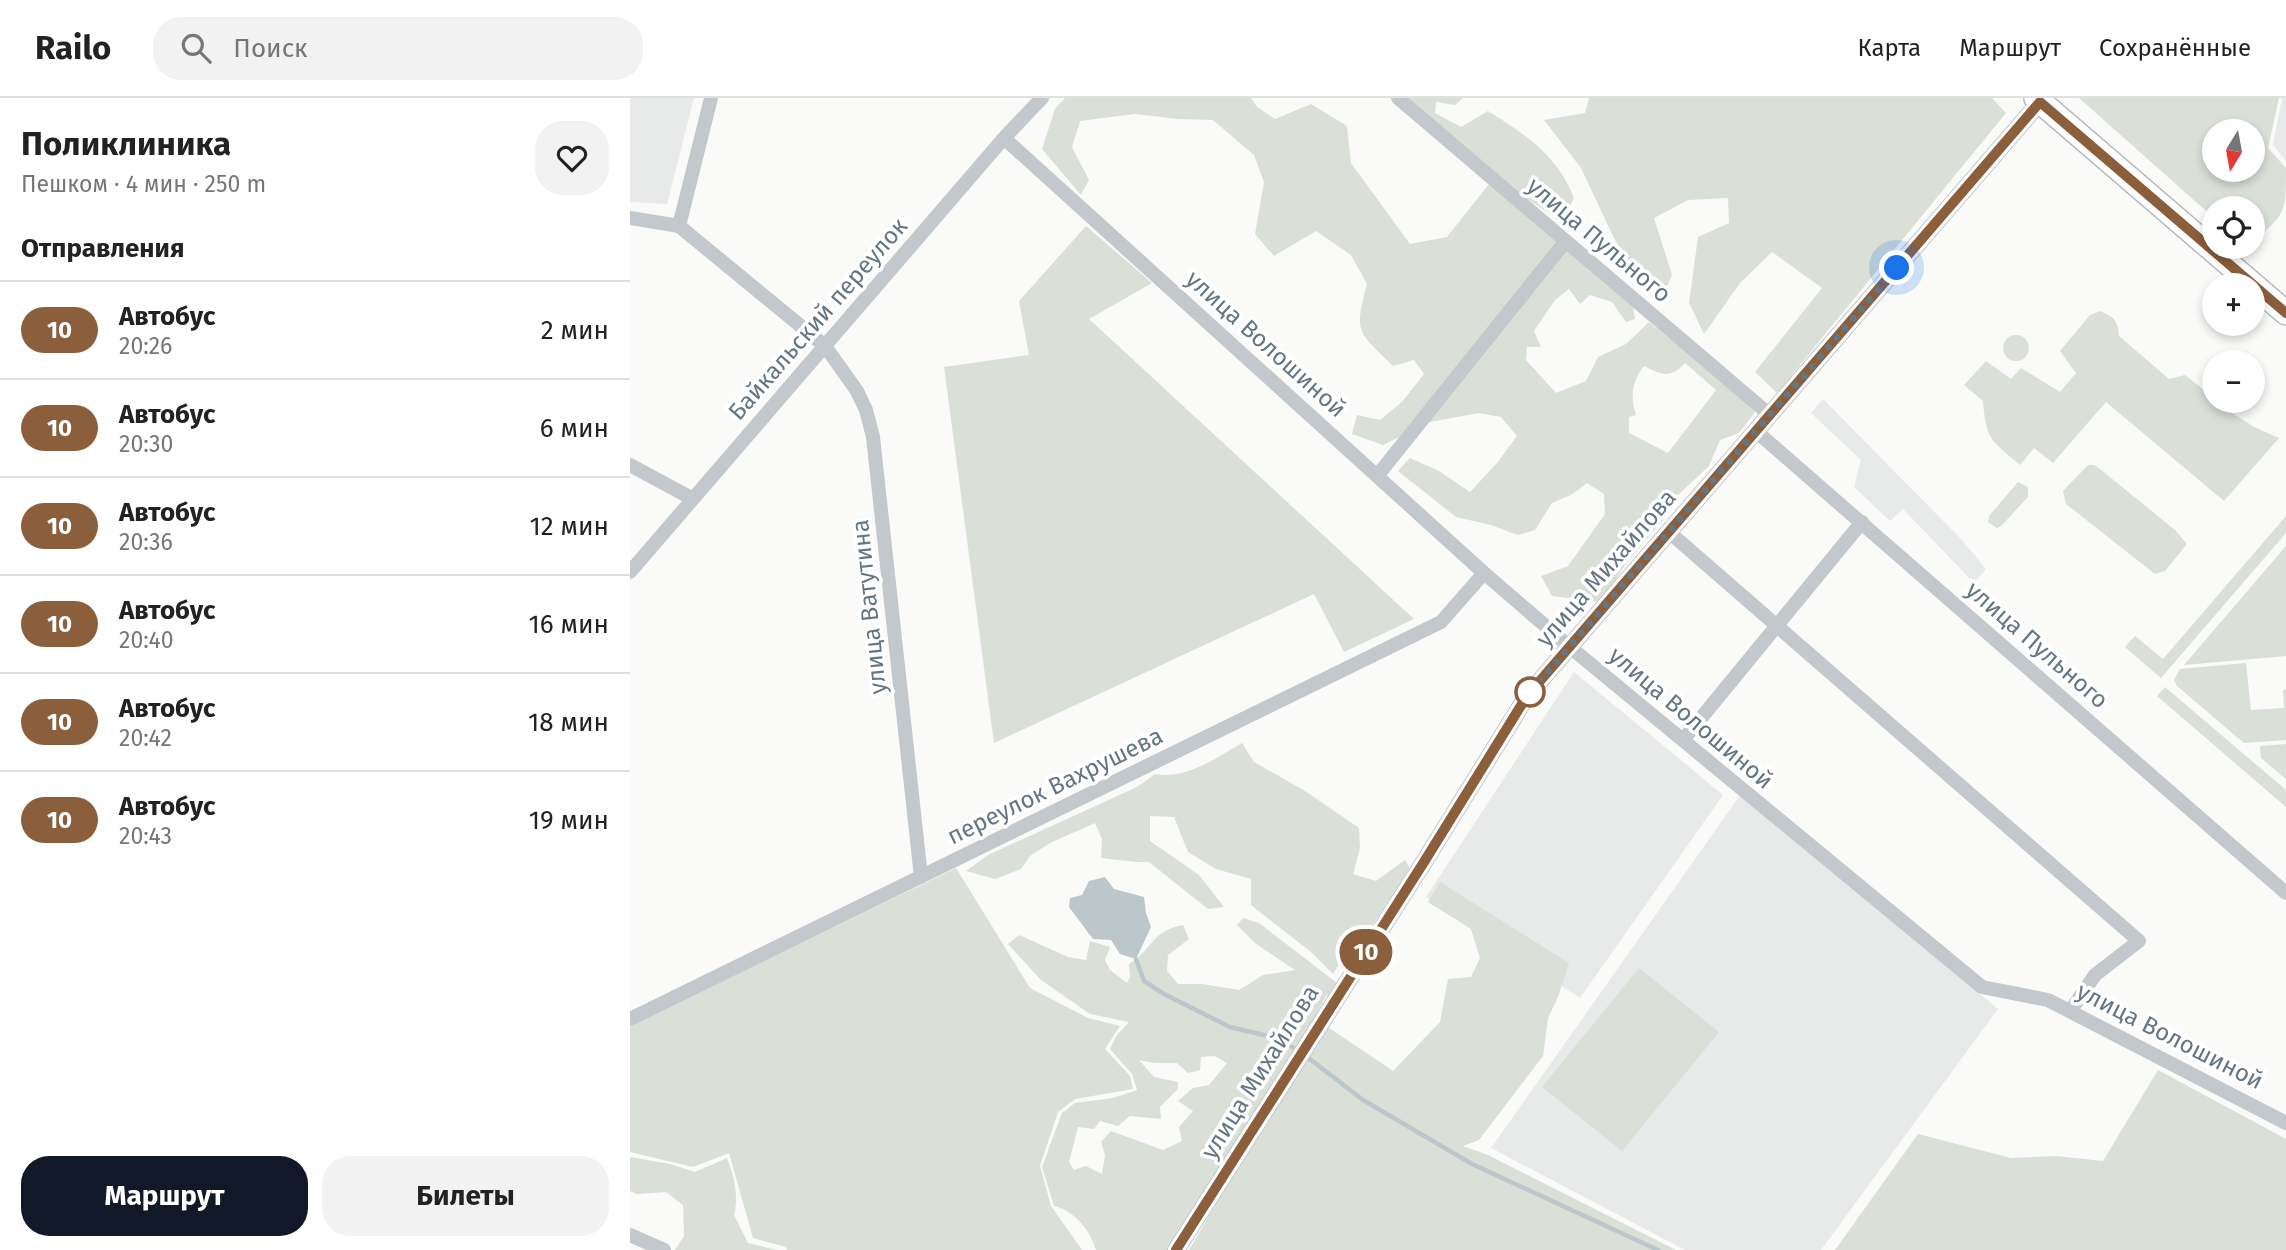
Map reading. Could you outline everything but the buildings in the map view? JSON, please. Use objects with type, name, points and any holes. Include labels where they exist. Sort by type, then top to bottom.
[{"type":"main road","points":[[2038,100],[2286,313]]},
{"type":"street","points":[[630,218],[679,226],[711,98]]},
{"type":"street","name":"Байкальский переулок","points":[[630,572],[1004,138],[1042,98]]},
{"type":"street","name":"улица Пульного","points":[[1398,98],[1770,415]]},
{"type":"street","name":"улица Михайлова","points":[[1176,1250],[1527,696],[1757,432],[2038,100]]},
{"type":"street","name":"улица Волошиной","points":[[1004,138],[1484,573],[1982,987],[2048,1000],[2071,1010],[2286,1123]]},
{"type":"street","name":"улица Ватутина","points":[[679,226],[825,346],[857,391],[866,410],[873,437],[921,877]]},
{"type":"street","points":[[1377,476],[1565,242]]},
{"type":"street","name":"улица Пульного","points":[[1757,432],[2286,893]]},
{"type":"street","points":[[630,465],[693,499]]},
{"type":"street","points":[[1683,740],[1862,522]]},
{"type":"street","points":[[1669,532],[2139,941],[2095,975],[2071,1010]]},
{"type":"street","name":"переулок Вахрушева","points":[[630,1019],[1441,622],[1484,573]]},
{"type":"street","points":[[630,1235],[664,1250]]},
{"type":"shaded area","points":[[630,98],[694,98],[667,204],[630,202]]},
{"type":"shaded area","points":[[1065,98],[1251,98],[1257,107],[1275,119],[1311,104],[1347,126],[1351,163],[1410,244],[1447,237],[1489,184],[1633,307],[1635,319],[1626,322],[1612,302],[1590,295],[1580,304],[1569,289],[1555,300],[1534,331],[1541,347],[1527,347],[1526,360],[1556,393],[1586,381],[1598,357],[1626,344],[1649,322],[1743,398],[1755,412],[1739,433],[1720,440],[1709,466],[1678,495],[1663,520],[1625,565],[1601,602],[1552,596],[1541,576],[1568,566],[1605,514],[1604,494],[1587,483],[1571,495],[1552,503],[1535,530],[1518,535],[1456,517],[1398,471],[1410,458],[1439,471],[1470,492],[1517,436],[1501,417],[1479,413],[1430,422],[1383,445],[1352,434],[1357,415],[1380,420],[1402,402],[1424,374],[1414,360],[1393,366],[1366,337],[1360,322],[1367,284],[1351,255],[1316,231],[1274,256],[1255,234],[1264,182],[1254,155],[1213,120],[1135,114],[1080,121],[1072,147],[1089,180],[1081,195],[1042,149],[1055,109]],"holes":[[[1685,363],[1716,390],[1668,453],[1629,433],[1629,417],[1636,415],[1633,389],[1644,366],[1666,374]]]},
{"type":"shaded area","points":[[1407,98],[1463,98],[1455,105],[1436,102],[1435,113],[1461,127],[1488,111],[1515,128],[1539,147],[1559,170],[1574,198],[1568,211],[1553,216],[1496,178]]},
{"type":"shaded area","points":[[1589,98],[1992,98],[2006,113],[1777,393],[1755,372],[1822,288],[1772,252],[1740,283],[1704,334],[1689,303],[1698,237],[1729,223],[1728,198],[1688,200],[1654,218],[1672,275],[1662,298],[1637,280],[1581,168],[1544,120],[1585,113]]},
{"type":"shaded area","points":[[2079,98],[2279,98],[2268,148],[2286,168],[2285,194],[2282,212],[2265,231],[2265,196],[2202,196],[2202,207]]},
{"type":"shaded area","points":[[2282,98],[2286,98],[2286,161],[2273,145]]},
{"type":"shaded area","points":[[1086,226],[1152,283],[1089,319],[1414,619],[1344,652],[1314,594],[994,743],[944,367],[1029,355],[1019,301]]},
{"type":"shaded area","points":[[2100,311],[2109,315],[2118,326],[2119,336],[2169,379],[2185,375],[2202,388],[2202,413],[2232,413],[2254,427],[2279,438],[2224,501],[2106,402],[2053,463],[2034,448],[2020,465],[1992,438],[1986,424],[1983,401],[1964,385],[1986,361],[2011,379],[2021,368],[2060,392],[2076,373],[2060,351],[2090,315]]},
{"type":"shaded area","points":[[2016,335],[2025,339],[2029,348],[2025,357],[2016,361],[2007,357],[2003,348],[2007,339]]},
{"type":"shaded area","points":[[1823,399],[1962,540],[1986,569],[1974,583],[1903,509],[1890,521],[1854,487],[1861,460],[1811,413]]},
{"type":"shaded area","points":[[2088,465],[2100,469],[2175,530],[2187,544],[2165,571],[2155,574],[2066,504],[2063,491]]},
{"type":"shaded area","points":[[2018,482],[2028,487],[2028,497],[1997,528],[1988,522],[1989,516]]},
{"type":"shaded area","points":[[2286,516],[2286,533],[2161,678],[2125,647],[2135,636],[2163,659]]},
{"type":"shaded area","points":[[2286,546],[2286,656],[2184,665]]},
{"type":"shaded area","points":[[2246,663],[2251,710],[2284,708],[2283,690],[2286,689],[2286,740],[2244,743],[2177,686],[2174,680],[2180,669]]},
{"type":"shaded area","points":[[1574,672],[1723,795],[1580,998],[1426,897]]},
{"type":"shaded area","points":[[2165,687],[2286,790],[2286,807],[2157,696]]},
{"type":"shaded area","points":[[1242,743],[1254,762],[1305,791],[1359,828],[1360,848],[1353,874],[1376,881],[1405,860],[1410,868],[1368,932],[1359,931],[1333,974],[1311,952],[1251,905],[1251,879],[1216,869],[1188,852],[1174,817],[1150,816],[1150,841],[1199,875],[1224,907],[1208,909],[1149,862],[1101,858],[1102,839],[1095,823],[1050,843],[1030,856],[1021,869],[995,879],[966,871],[988,855],[1137,787],[1155,774],[1189,771]]},
{"type":"shaded area","points":[[2286,744],[2286,779],[2261,758],[2260,746]]},
{"type":"shaded area","points":[[1741,794],[1998,1009],[1821,1250],[1685,1250],[1491,1148]]},
{"type":"shaded area","points":[[956,868],[1030,988],[1088,1018],[1120,1026],[1105,1049],[1130,1076],[1133,1089],[1075,1099],[1058,1112],[1040,1166],[1051,1206],[1082,1250],[787,1250],[786,1247],[753,1238],[729,1153],[693,1167],[630,1152],[630,1026]]},
{"type":"shaded area","points":[[1105,877],[1114,889],[1144,897],[1151,927],[1136,959],[1120,954],[1111,940],[1093,939],[1069,907],[1070,898],[1082,895],[1089,881]]},
{"type":"shaded area","points":[[1440,882],[1569,963],[1548,1018],[1543,1056],[1479,1140],[1463,1146],[1488,1155],[1676,1250],[1189,1250],[1285,1086],[1325,1025],[1393,1071],[1440,1022],[1448,979],[1471,977],[1480,958],[1471,929],[1428,902]]},
{"type":"shaded area","points":[[1243,918],[1259,923],[1337,983],[1334,994],[1326,996],[1311,1025],[1172,1250],[1096,1250],[1081,1222],[1069,1212],[1054,1206],[1042,1167],[1062,1113],[1075,1103],[1113,1098],[1137,1090],[1132,1074],[1110,1049],[1116,1036],[1129,1022],[1090,1014],[1041,980],[1008,944],[1019,935],[1068,957],[1086,960],[1090,941],[1110,947],[1105,960],[1110,970],[1127,983],[1130,977],[1129,964],[1158,936],[1183,925],[1189,939],[1168,955],[1167,971],[1178,984],[1202,984],[1239,990],[1263,975],[1295,970],[1255,943],[1237,925]],"holes":[[[1215,1056],[1227,1063],[1209,1085],[1193,1088],[1178,1101],[1193,1111],[1179,1127],[1182,1141],[1163,1150],[1111,1131],[1101,1142],[1105,1155],[1102,1174],[1086,1166],[1074,1170],[1069,1162],[1078,1127],[1094,1129],[1100,1121],[1118,1126],[1130,1116],[1161,1119],[1160,1107],[1178,1089],[1178,1082],[1154,1077],[1139,1060],[1177,1063],[1188,1073],[1200,1070],[1201,1057]]]},
{"type":"shaded area","points":[[1639,968],[1719,1032],[1622,1151],[1542,1087]]},
{"type":"shaded area","points":[[2158,1070],[2286,1139],[2286,1250],[1835,1250],[1918,1134],[2011,1158],[2056,1156],[2103,1161]]},
{"type":"shaded area","points":[[630,1157],[670,1164],[695,1172],[727,1158],[735,1186],[734,1215],[748,1243],[777,1250],[675,1250],[684,1236],[683,1205],[666,1192],[637,1194],[630,1191]]},
{"type":"waterway","points":[[1136,959],[1144,981],[1164,994],[1230,1027],[1281,1039],[1298,1051]]},
{"type":"waterway","points":[[1306,1056],[1363,1100],[1472,1164],[1658,1250]]},
{"type":"bus line","name":"10","points":[[1176,1250],[1527,696],[2040,102],[2286,313]]},
{"type":"route","points":[[1530,692],[1527,696],[1897,268]]}]
